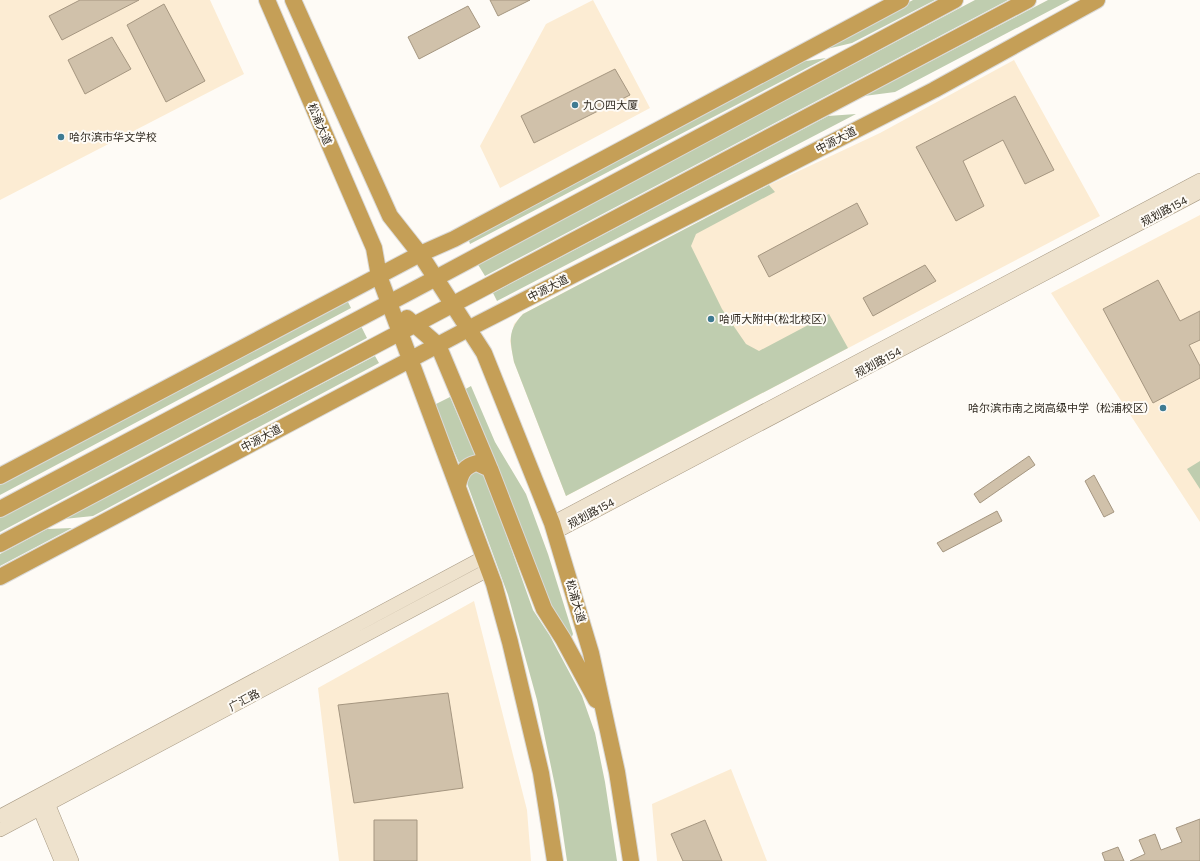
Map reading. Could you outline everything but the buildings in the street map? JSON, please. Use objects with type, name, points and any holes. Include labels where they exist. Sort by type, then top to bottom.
[{"type":"highway","name":"松浦大道","points":[[267,0],[374,248],[379,276],[458,485]]},
{"type":"highway","name":"松浦大道","points":[[293,0],[390,216],[420,254],[484,353],[554,528],[591,653],[617,772],[631,861]]},
{"type":"highway","points":[[0,476],[420,254],[468,231],[901,0]]},
{"type":"highway","points":[[0,509],[436,278],[955,0]]},
{"type":"highway","points":[[0,544],[1028,0]]},
{"type":"highway","name":"中源大道","points":[[0,577],[410,359],[934,90],[1097,0]]},
{"type":"highway","points":[[389,303],[438,345],[490,469],[544,609],[563,640],[605,718]]},
{"type":"highway","points":[[490,469],[477,463],[468,466],[461,473],[458,485],[504,620],[526,703],[541,773],[555,861]]},
{"type":"street","points":[[554,528],[1200,180]]},
{"type":"street","name":"规划路154","points":[[554,528],[1200,192]]},
{"type":"street","name":"广汇路","points":[[0,830],[41,801],[486,564]]},
{"type":"street","points":[[41,801],[61,861]]},
{"type":"street","points":[[41,801],[72,861]]},
{"type":"street","name":"广汇路","points":[[0,816],[41,801]]},
{"type":"shaded area","name":"哈尔滨市华文学校","points":[[0,0],[210,0],[244,74],[0,200]]},
{"type":"shaded area","points":[[593,0],[650,108],[500,188],[480,146],[546,24]]},
{"type":"shaded area","name":"哈师大附中(松北校区)","points":[[1014,60],[1100,216],[566,496],[514,362],[510,341],[514,324],[523,314],[769,185],[880,133]]},
{"type":"shaded area","name":"哈尔滨市南之岗高级中学（松浦校区）","points":[[1200,215],[1200,522],[1051,293]]},
{"type":"shaded area","points":[[474,601],[527,810],[531,861],[339,861],[318,688]]},
{"type":"shaded area","points":[[731,769],[767,861],[657,861],[652,804]]},
{"type":"green space","points":[[913,0],[935,0],[852,43],[814,52]]},
{"type":"green space","points":[[975,0],[1008,0],[485,276],[477,263]]},
{"type":"green space","points":[[1048,0],[1070,0],[895,92],[864,96]]},
{"type":"green space","points":[[826,58],[470,244],[468,238],[793,63]]},
{"type":"green space","points":[[856,114],[497,301],[493,293],[828,116]]},
{"type":"green space","points":[[769,185],[775,192],[696,234],[691,246],[722,309],[746,344],[759,351],[829,314],[848,348],[566,496],[514,362],[511,348],[511,336],[514,326],[523,314]]},
{"type":"green space","points":[[347,300],[351,308],[0,495],[0,485]]},
{"type":"green space","points":[[361,326],[367,338],[0,532],[0,517]]},
{"type":"green space","points":[[375,356],[379,363],[93,516],[64,519]]},
{"type":"green space","points":[[471,386],[495,442],[526,494],[548,554],[573,634],[571,639],[551,617],[462,391]]},
{"type":"green space","points":[[450,397],[476,457],[459,463],[434,405]]},
{"type":"green space","points":[[1200,461],[1200,489],[1187,469]]},
{"type":"green space","points":[[475,470],[480,471],[486,478],[533,610],[550,636],[582,696],[595,733],[605,782],[617,861],[567,861],[558,800],[537,700],[508,595],[466,478]]},
{"type":"green space","points":[[72,528],[0,566],[0,554],[47,529]]},
{"type":"place","name":"九〇四大厦","points":[[575,105]]},
{"type":"place","name":"哈尔滨市华文学校","points":[[61,137]]},
{"type":"place","name":"哈师大附中(松北校区)","points":[[711,319]]},
{"type":"place","name":"哈尔滨市南之岗高级中学（松浦校区）","points":[[1163,408]]}]
